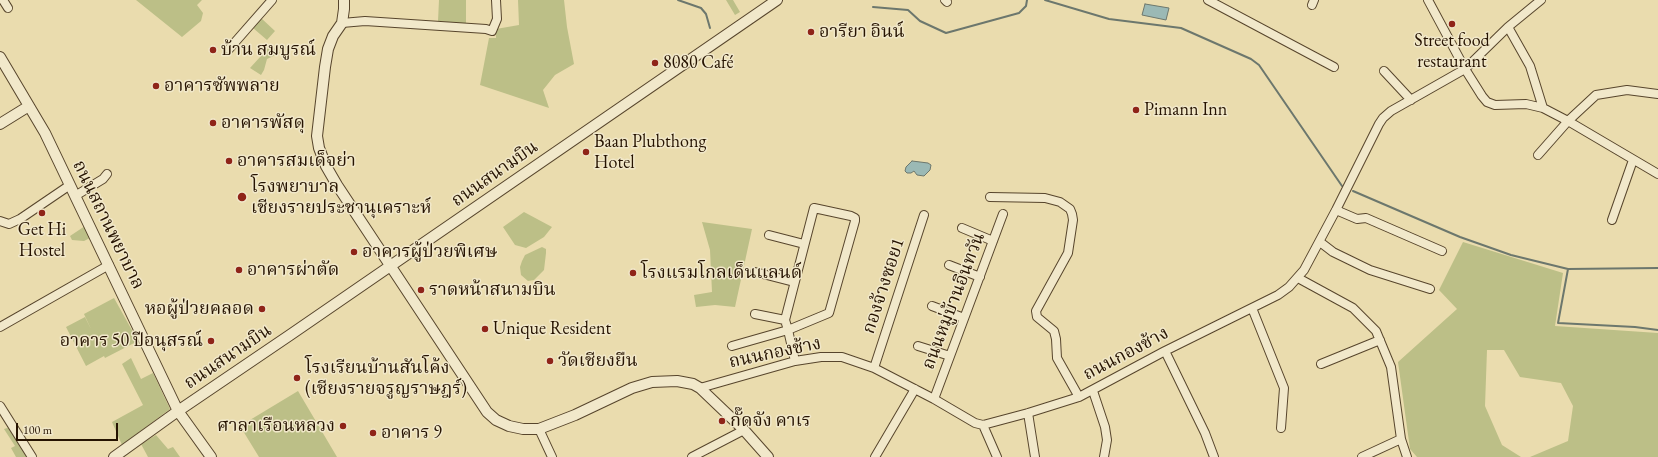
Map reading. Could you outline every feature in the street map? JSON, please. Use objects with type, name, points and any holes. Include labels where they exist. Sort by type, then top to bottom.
[{"type":"street","points":[[3,0],[8,8]]},
{"type":"street","points":[[229,49],[272,0]]},
{"type":"street","points":[[344,0],[342,23],[333,36],[328,49],[317,136],[319,148],[326,166],[390,266],[487,412],[496,420],[509,426],[523,429],[540,429],[575,415],[632,388],[652,382],[677,381],[693,384],[700,388],[744,430],[768,457]]},
{"type":"street","points":[[342,23],[365,21],[486,28],[492,31],[496,20],[496,0]]},
{"type":"street","name":"ถนนสนามบิน","points":[[114,457],[178,411],[777,0]]},
{"type":"street","points":[[1208,0],[1334,67]]},
{"type":"street","points":[[1428,0],[1465,69],[1487,102],[1495,105],[1526,104],[1543,108],[1568,121],[1633,160],[1657,172]]},
{"type":"street","name":"ถนนกองช้าง","points":[[700,388],[795,361],[820,357],[842,357],[874,368],[934,399],[975,423],[983,425],[1028,413],[1093,391],[1165,351],[1278,295],[1298,278],[1320,242],[1379,124],[1391,111],[1465,69],[1508,27],[1541,0]]},
{"type":"street","points":[[1508,27],[1530,66],[1543,108]]},
{"type":"street","name":"ถนนสถานพยาบาล","points":[[0,57],[44,133],[178,411],[211,457]]},
{"type":"street","points":[[1384,71],[1411,100]]},
{"type":"street","points":[[1538,155],[1568,121],[1596,95],[1627,90],[1658,94]]},
{"type":"street","points":[[0,124],[29,106]]},
{"type":"street","points":[[1612,220],[1633,160]]},
{"type":"street","points":[[75,196],[103,179],[108,174]]},
{"type":"street","points":[[0,221],[9,224],[20,219],[70,186]]},
{"type":"street","points":[[990,197],[1045,198],[1060,202],[1070,209],[1073,220],[1068,252],[1036,311],[1037,317],[1054,331],[1057,358],[1079,397]]},
{"type":"street","points":[[732,346],[788,330],[829,313],[855,218],[820,208],[814,208],[785,320],[788,330],[795,361]]},
{"type":"street","points":[[1336,210],[1357,220],[1366,218],[1442,251]]},
{"type":"street","name":"ถนนหมู่บ้านอินทวัน","points":[[934,399],[1003,214]]},
{"type":"street","name":"กองจ้างซอย1","points":[[874,368],[924,215]]},
{"type":"street","points":[[962,228],[993,241]]},
{"type":"street","points":[[769,235],[804,244]]},
{"type":"street","points":[[1320,242],[1332,252],[1370,270],[1430,289]]},
{"type":"street","points":[[0,327],[108,265]]},
{"type":"street","points":[[949,265],[980,277]]},
{"type":"street","points":[[755,272],[794,282]]},
{"type":"street","points":[[1298,278],[1353,308],[1376,331],[1391,367],[1401,439],[1407,457]]},
{"type":"street","points":[[932,306],[964,318]]},
{"type":"street","points":[[1252,308],[1284,388],[1281,428]]},
{"type":"street","points":[[755,314],[785,320]]},
{"type":"street","points":[[1321,364],[1380,340]]},
{"type":"street","points":[[918,346],[950,356]]},
{"type":"street","points":[[1165,351],[1205,433],[1214,457]]},
{"type":"street","points":[[875,457],[915,389]]},
{"type":"street","points":[[1093,391],[1105,428],[1107,440],[1104,457]]},
{"type":"street","points":[[0,406],[32,457]]},
{"type":"street","points":[[1028,413],[1035,457]]},
{"type":"street","points":[[983,425],[997,457]]},
{"type":"street","points":[[540,429],[552,457]]},
{"type":"street","points":[[692,457],[744,430]]},
{"type":"street","points":[[1362,457],[1401,439]]},
{"type":"green space","points":[[136,0],[202,0],[197,5],[203,13],[201,21],[182,37]]},
{"type":"green space","points":[[439,0],[466,0],[466,24],[438,21]]},
{"type":"green space","points":[[518,0],[564,0],[567,27],[574,64],[555,75],[543,90],[549,108],[480,85],[489,38],[496,38],[496,29],[519,25]]},
{"type":"green space","points":[[726,0],[733,0],[740,12],[735,15]]},
{"type":"green space","points":[[261,18],[275,31],[267,40],[253,28]]},
{"type":"green space","points":[[271,45],[280,53],[267,59],[261,75],[250,68]]},
{"type":"green space","points":[[524,212],[552,227],[544,237],[526,248],[515,245],[503,227]]},
{"type":"green space","points":[[702,222],[752,229],[735,307],[715,305],[696,307],[694,295],[712,292],[710,250]]},
{"type":"green space","points":[[85,226],[90,238],[84,241],[72,240],[70,236]]},
{"type":"green space","points":[[1463,242],[1563,273],[1555,326],[1658,333],[1658,457],[1530,457],[1568,441],[1573,406],[1561,383],[1520,377],[1504,350],[1487,350],[1485,406],[1502,445],[1521,457],[1417,457],[1410,449],[1398,362],[1457,309],[1439,290]]},
{"type":"green space","points":[[542,247],[546,249],[544,270],[534,280],[528,281],[521,275],[520,267],[522,261],[525,255]]},
{"type":"green space","points":[[114,298],[138,341],[105,358],[104,356],[86,366],[66,327],[85,317],[91,329],[84,314]]},
{"type":"green space","points":[[131,358],[141,379],[153,373],[170,409],[122,445],[112,422],[143,405],[122,364]]},
{"type":"green space","points":[[298,391],[337,457],[259,457],[240,426]]},
{"type":"green space","points":[[10,427],[29,457],[16,457],[11,448],[15,446],[4,429]]},
{"type":"green space","points":[[156,435],[168,449],[173,447],[180,457],[148,457],[141,444]]},
{"type":"water","points":[[1145,4],[1169,8],[1166,20],[1142,15]]},
{"type":"water","points":[[912,161],[928,163],[931,165],[930,170],[924,176],[917,175],[914,171],[907,173],[905,171],[906,167]]},
{"type":"waterway","points":[[678,0],[701,8],[706,14],[710,28]]},
{"type":"waterway","points":[[873,7],[908,10],[920,21],[946,33],[1019,13],[1026,6],[1027,0]]},
{"type":"waterway","points":[[1045,0],[1109,19],[1181,28],[1251,59],[1259,65],[1342,186]]},
{"type":"waterway","points":[[1353,191],[1460,237],[1511,255],[1568,269],[1658,268]]},
{"type":"waterway","points":[[1568,269],[1558,323],[1635,327],[1658,330]]},
{"type":"place","name":"Street food restaurant","points":[[1452,24]]},
{"type":"place","name":"อารียา อินน์","points":[[811,32]]},
{"type":"place","name":"บ้าน สมบูรณ์","points":[[213,50]]},
{"type":"place","name":"8080 Café","points":[[655,63]]},
{"type":"place","name":"อาคารซัพพลาย","points":[[156,86]]},
{"type":"place","name":"Pimann Inn","points":[[1136,110]]},
{"type":"place","name":"อาคารพัสดุ","points":[[213,123]]},
{"type":"place","name":"Baan Plubthong Hotel","points":[[586,152]]},
{"type":"place","name":"อาคารสมเด็จย่า","points":[[229,161]]},
{"type":"place","name":"โรงพยาบาล เชียงรายประชานุเคราะห์","points":[[242,197]]},
{"type":"place","name":"Get Hi Hostel","points":[[42,213]]},
{"type":"place","name":"อาคารผู้ป่วยพิเศษ","points":[[354,252]]},
{"type":"place","name":"อาคารผ่าตัด","points":[[239,270]]},
{"type":"place","name":"โรงแรมโกลเด็นแลนด์","points":[[633,273]]},
{"type":"place","name":"ราดหน้าสนามบิน","points":[[421,290]]},
{"type":"place","name":"หอผู้ป่วยคลอด","points":[[262,309]]},
{"type":"place","name":"Unique Resident","points":[[485,329]]},
{"type":"place","name":"อาคาร 50 ปีอนุสรณ์","points":[[211,341]]},
{"type":"place","name":"วัดเชียงยืน","points":[[550,361]]},
{"type":"place","name":"โรงเรียนบ้านสันโค้ง (เชียงรายจรูญราษฎร์)","points":[[297,378]]},
{"type":"place","name":"กั๊ดจัง คาเร","points":[[722,421]]},
{"type":"place","name":"ศาลาเรือนหลวง","points":[[343,426]]},
{"type":"place","name":"อาคาร 9","points":[[373,433]]}]
